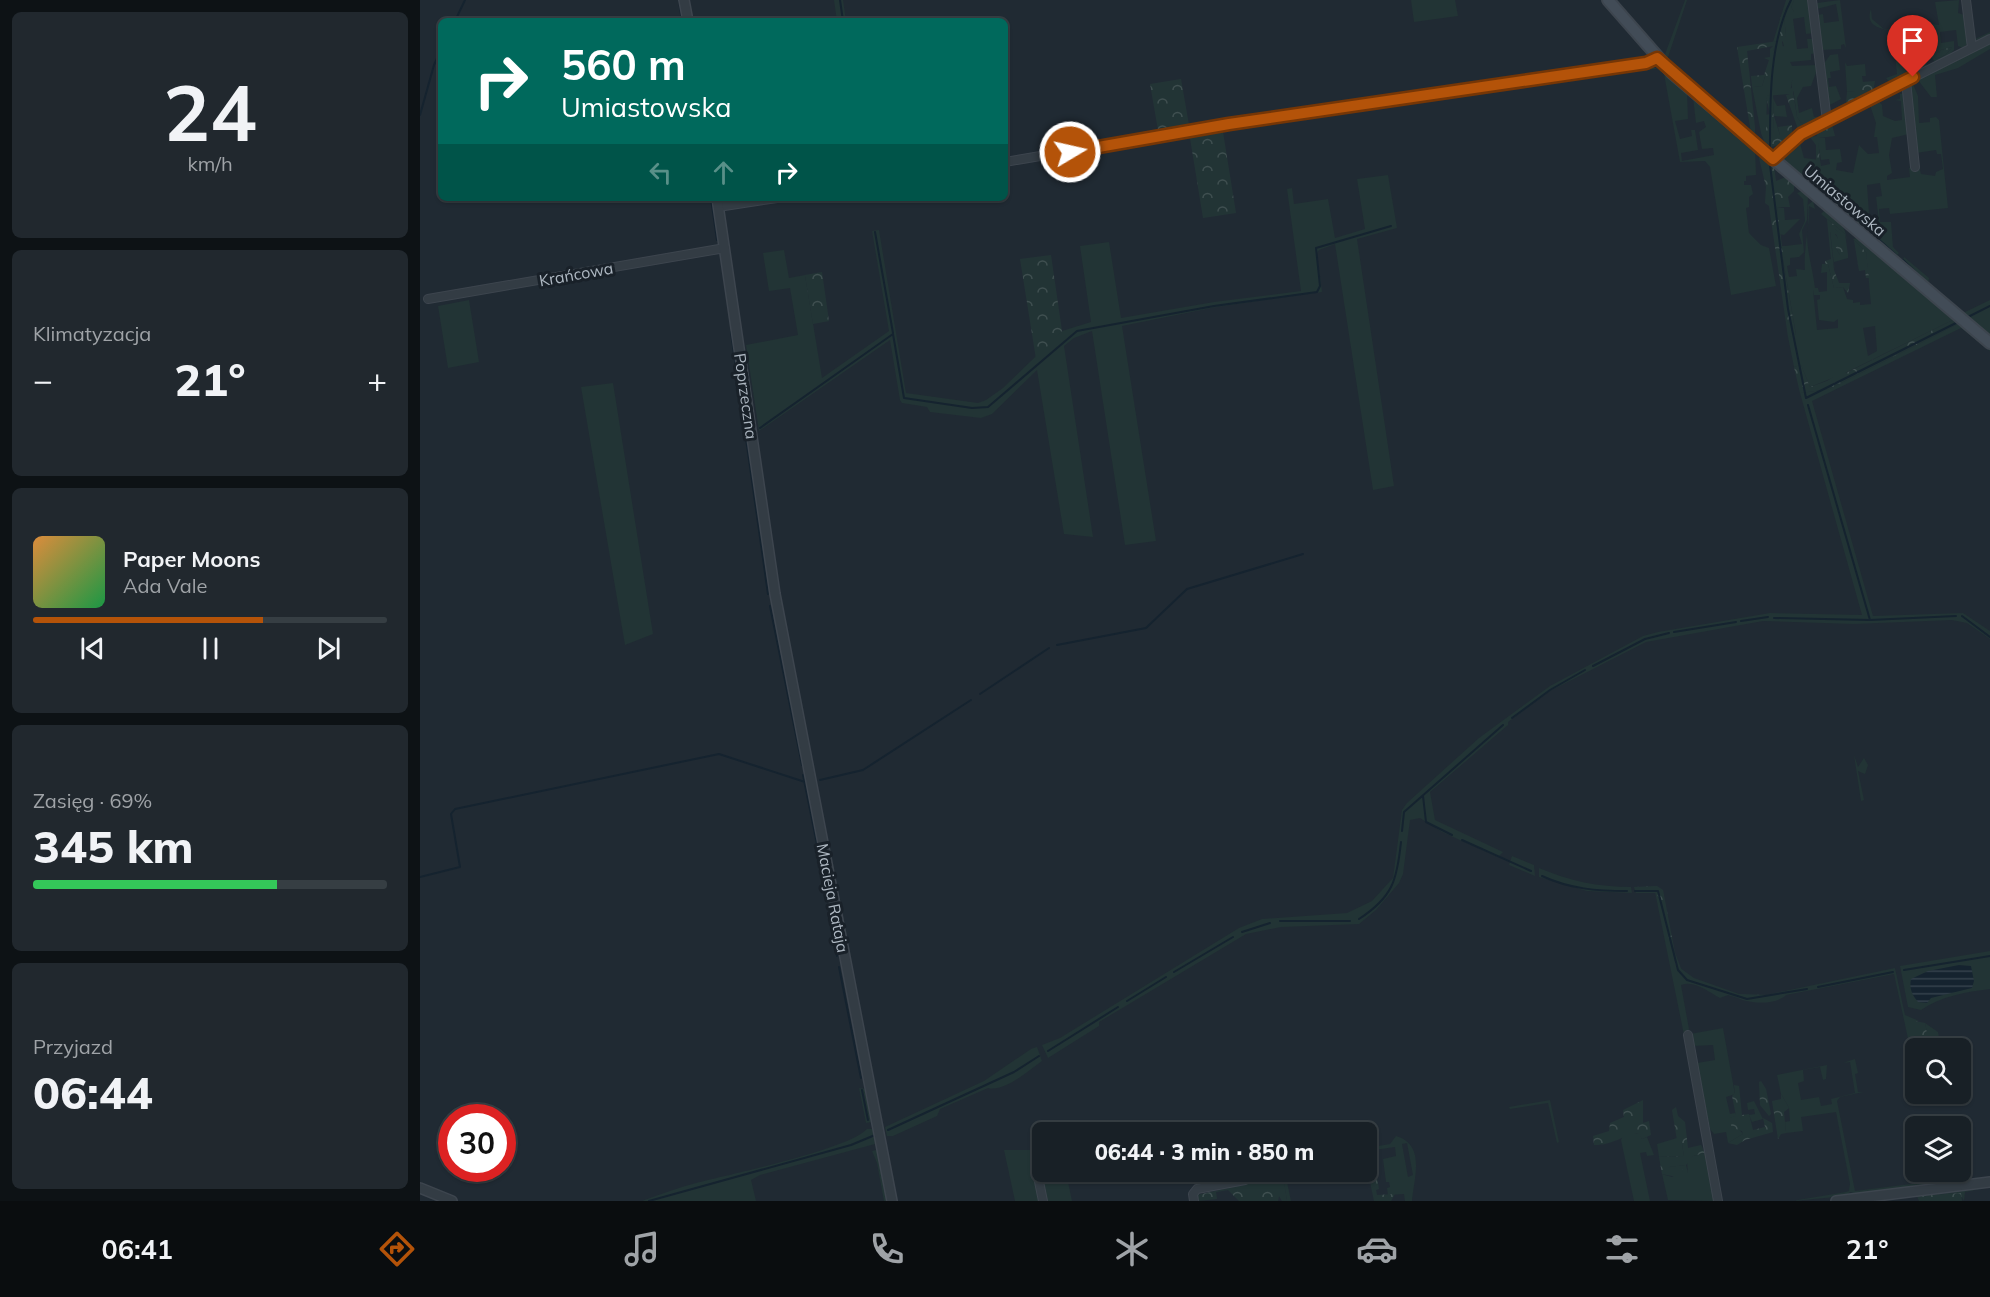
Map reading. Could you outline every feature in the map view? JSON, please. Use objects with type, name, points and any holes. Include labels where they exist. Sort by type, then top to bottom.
[{"type":"main road","name":"Umiastowska","points":[[1608,0],[1657,58],[1990,343]]},
{"type":"street","points":[[684,0],[687,18]]},
{"type":"street","points":[[1812,0],[1827,121]]},
{"type":"street","points":[[1966,0],[1972,48]]},
{"type":"street","points":[[1773,159],[1793,140],[1827,121],[1990,39]]},
{"type":"street","points":[[1008,161],[1229,124],[1646,63],[1657,58]]},
{"type":"street","points":[[1905,81],[1915,166]]},
{"type":"street","points":[[718,203],[742,201]]},
{"type":"street","name":"Poprzeczna","points":[[718,203],[775,594]]},
{"type":"street","name":"Krańcowa","points":[[428,299],[725,248]]},
{"type":"street","name":"Macieja Rataja","points":[[775,594],[892,1201]]},
{"type":"street","points":[[1688,1035],[1718,1201]]},
{"type":"street","points":[[1039,1182],[1043,1201]]},
{"type":"street","points":[[1194,1201],[1193,1194],[1197,1189],[1234,1182]]},
{"type":"street","points":[[1836,1201],[1990,1182]]},
{"type":"street","points":[[420,1188],[452,1201]]},
{"type":"green space","points":[[834,0],[843,0],[846,18],[837,18]]},
{"type":"green space","points":[[1411,0],[1455,0],[1458,16],[1414,22]]},
{"type":"green space","points":[[1611,0],[1614,0],[1630,15],[1631,21],[1664,57],[1685,0],[1687,0],[1667,60],[1733,121],[1667,63]]},
{"type":"green space","points":[[1786,0],[1791,0],[1783,13],[1785,17],[1794,12],[1791,7],[1794,0],[1811,0],[1811,23],[1814,33],[1806,34],[1804,17],[1793,19],[1797,49],[1808,48],[1807,39],[1815,39],[1817,53],[1811,54],[1811,60],[1790,62],[1792,66],[1818,65],[1823,117],[1817,70],[1811,86],[1803,87],[1797,98],[1799,113],[1812,108],[1814,117],[1817,117],[1816,121],[1813,119],[1801,123],[1797,117],[1792,80],[1790,94],[1767,96],[1766,133],[1761,133],[1752,87],[1762,86],[1774,48],[1784,46],[1782,39],[1786,36],[1784,18],[1779,41],[1773,42]]},
{"type":"green space","points":[[1791,0],[1794,0],[1791,7],[1794,12],[1793,16],[1784,17],[1783,13]]},
{"type":"green space","points":[[1840,0],[1846,48],[1844,44],[1841,45],[1841,49],[1821,50],[1817,15],[1823,14],[1824,23],[1839,21],[1836,4],[1817,9],[1817,3]]},
{"type":"green space","points":[[1959,0],[1958,13],[1964,15],[1973,40],[1990,32],[1990,35],[1968,43],[1963,48],[1958,46],[1956,30],[1940,32],[1941,43],[1954,41],[1954,50],[1948,56],[1935,62],[1929,54],[1927,35],[1888,30],[1928,25],[1931,28],[1931,24],[1939,25],[1935,2]],"holes":[[[1933,43],[1939,53],[1941,50],[1952,47],[1944,56],[1934,58]]]},
{"type":"green space","points":[[1871,9],[1872,19],[1884,29],[1873,24],[1870,18]]},
{"type":"green space","points":[[1780,17],[1784,17],[1786,36],[1782,42],[1783,49],[1777,52],[1774,48],[1771,62],[1774,68],[1770,68],[1769,76],[1765,76],[1762,86],[1752,87],[1751,76],[1764,75],[1769,60],[1764,58],[1770,57],[1770,49],[1773,46],[1747,51],[1755,127],[1755,133],[1751,133],[1737,47],[1778,41],[1782,23]]},
{"type":"green space","points":[[1914,33],[1922,39],[1926,48],[1926,68],[1913,74],[1908,72],[1902,80],[1891,84],[1886,78],[1897,74],[1893,37],[1883,37]]},
{"type":"green space","points":[[1933,43],[1939,53],[1941,50],[1952,47],[1939,58],[1933,58]]},
{"type":"green space","points":[[1990,44],[1990,49],[1958,68],[1935,75],[1937,97],[1931,97],[1918,80]]},
{"type":"green space","points":[[1838,54],[1840,70],[1830,72],[1831,78],[1828,78],[1829,87],[1836,86],[1841,99],[1828,106],[1823,65],[1830,55]]},
{"type":"green space","points":[[1845,62],[1847,66],[1865,64],[1866,76],[1862,76],[1863,82],[1855,91],[1847,92]]},
{"type":"green space","points":[[1651,66],[1664,72],[1687,91],[1688,119],[1675,121],[1680,139],[1692,136],[1691,130],[1695,130],[1698,150],[1681,153],[1682,161],[1714,155],[1713,148],[1702,149],[1699,132],[1706,127],[1704,121],[1696,123],[1693,97],[1755,149],[1756,175],[1746,176],[1746,181],[1744,181],[1744,185],[1751,185],[1753,194],[1749,197],[1749,207],[1746,208],[1749,233],[1761,245],[1769,248],[1776,286],[1731,295],[1710,167],[1705,161],[1680,162],[1664,74],[1657,69],[1642,70],[1525,87],[1525,85]]},
{"type":"green space","points":[[1857,77],[1862,82],[1875,81],[1873,91],[1846,103],[1847,92],[1855,91],[1853,79]]},
{"type":"green space","points":[[1181,79],[1189,125],[1158,130],[1150,84]]},
{"type":"green space","points":[[1791,79],[1797,87],[1793,92],[1797,117],[1801,123],[1813,118],[1814,121],[1798,129],[1786,95],[1790,94],[1789,89],[1792,88]]},
{"type":"green space","points":[[1913,84],[1918,96],[1919,123],[1930,122],[1930,118],[1936,117],[1939,120],[1948,208],[1890,214],[1889,208],[1879,209],[1880,222],[1891,222],[1893,247],[1899,253],[1895,258],[1876,241],[1876,229],[1879,222],[1876,197],[1882,196],[1880,183],[1867,185],[1870,227],[1866,232],[1781,159],[1794,144],[1817,132],[1800,143],[1804,158],[1820,160],[1821,166],[1830,164],[1829,159],[1821,160],[1817,138],[1825,138],[1826,150],[1840,149],[1842,162],[1837,163],[1836,170],[1853,173],[1859,145],[1868,154],[1879,153],[1877,137],[1874,137],[1876,123],[1870,105],[1878,101],[1882,105],[1883,116],[1895,121],[1902,120],[1901,101],[1895,100],[1900,99],[1900,94],[1905,93],[1909,134],[1892,138],[1889,155],[1892,173],[1887,176],[1887,180],[1910,177],[1909,168],[1918,167],[1917,158],[1921,174],[1935,176],[1936,172],[1943,169],[1941,154],[1937,154],[1936,150],[1916,153],[1910,86]]},
{"type":"green space","points":[[1773,95],[1774,135],[1780,135],[1778,127],[1792,125],[1792,137],[1782,144],[1767,148],[1761,133],[1766,132],[1766,115],[1770,114],[1766,96]]},
{"type":"green space","points":[[1773,98],[1777,106],[1785,105],[1787,117],[1774,116],[1780,135],[1774,135]]},
{"type":"green space","points":[[1832,125],[1835,136],[1818,138],[1820,160],[1816,160],[1816,145],[1810,137],[1817,136],[1817,132]]},
{"type":"green space","points":[[1223,132],[1236,213],[1203,218],[1190,138]]},
{"type":"green space","points":[[1762,154],[1774,166],[1776,181],[1786,177],[1794,185],[1794,191],[1788,197],[1790,207],[1777,207],[1782,246],[1785,246],[1783,260],[1796,336],[1788,337],[1769,206],[1765,203],[1766,187],[1759,158]]},
{"type":"green space","points":[[1388,175],[1397,228],[1357,239],[1394,486],[1373,490],[1335,244],[1317,253],[1322,292],[1216,307],[1122,326],[1156,541],[1125,545],[1092,331],[1074,338],[1064,346],[1093,537],[1064,534],[1037,370],[992,414],[981,418],[930,412],[927,407],[902,403],[900,400],[890,340],[759,431],[746,345],[798,335],[790,288],[769,291],[763,253],[784,250],[789,278],[805,275],[822,378],[889,331],[872,231],[879,230],[906,393],[978,403],[1003,388],[1062,331],[1091,322],[1080,246],[1109,242],[1121,318],[1214,302],[1301,291],[1287,189],[1292,188],[1294,204],[1328,199],[1335,238],[1365,229],[1357,179]]},
{"type":"green space","points":[[1802,191],[1808,197],[1807,220],[1802,230],[1804,252],[1799,257],[1790,258],[1790,265],[1787,266],[1789,277],[1797,276],[1796,269],[1805,270],[1807,233],[1815,288],[1818,288],[1819,292],[1827,291],[1827,272],[1821,273],[1822,264],[1828,264],[1834,288],[1843,287],[1847,299],[1853,300],[1853,303],[1871,304],[1866,252],[1853,239],[1858,238],[1955,319],[1845,373],[1810,387],[1801,365],[1794,367],[1788,337],[1796,335],[1783,259],[1785,246],[1802,244],[1799,234],[1805,221],[1803,199],[1797,193]],"holes":[[[1813,290],[1814,295],[1820,295],[1820,299],[1817,300],[1819,320],[1834,322],[1838,319],[1838,328],[1817,330]],[[1875,326],[1877,351],[1868,356],[1863,328]]]},
{"type":"green space","points":[[1813,201],[1815,209],[1809,206],[1807,230],[1808,205]]},
{"type":"green space","points":[[1777,207],[1784,208],[1785,220],[1800,219],[1784,235],[1779,234]]},
{"type":"green space","points":[[1824,211],[1833,215],[1840,222],[1845,231],[1847,241],[1845,234],[1821,214]]},
{"type":"green space","points":[[1827,219],[1845,234],[1848,255],[1840,255],[1834,244],[1838,238],[1835,232],[1841,234],[1835,229],[1830,232],[1834,270],[1839,283],[1850,283],[1848,293],[1843,287],[1834,288],[1828,264],[1825,264],[1825,261],[1831,259]]},
{"type":"green space","points":[[1834,228],[1843,235],[1835,234],[1838,238],[1836,248],[1840,255],[1848,255],[1848,258],[1834,262],[1835,274],[1830,231]]},
{"type":"green space","points":[[1854,240],[1866,252],[1869,278],[1866,278],[1865,270],[1859,271]]},
{"type":"green space","points":[[1051,255],[1062,331],[1036,359],[1020,259]]},
{"type":"green space","points":[[1904,257],[1929,278],[1928,285],[1902,264]]},
{"type":"green space","points":[[822,272],[829,321],[813,324],[805,275]]},
{"type":"green space","points":[[469,300],[479,362],[448,368],[438,306]]},
{"type":"green space","points":[[1990,300],[1990,338],[1961,314]]},
{"type":"green space","points":[[1955,319],[1960,323],[1829,389],[1800,393],[1794,367],[1801,365],[1810,387],[1827,381],[1843,371],[1846,373]]},
{"type":"green space","points":[[1960,323],[1990,348],[1990,351],[1961,328],[1812,401],[1873,616],[1963,613],[1990,631],[1990,639],[1967,623],[1952,620],[1854,624],[1763,621],[1646,642],[1550,691],[1508,722],[1508,725],[1430,792],[1435,820],[1503,852],[1498,857],[1442,832],[1420,818],[1410,820],[1403,874],[1399,883],[1376,910],[1359,924],[1281,927],[1246,934],[1099,1022],[1099,1026],[1048,1058],[1042,1045],[1060,1038],[1239,928],[1262,919],[1347,913],[1372,901],[1393,878],[1402,810],[1407,803],[1479,738],[1550,686],[1643,636],[1658,632],[1770,613],[1862,615],[1800,393],[1829,389]]},
{"type":"green space","points":[[613,383],[653,634],[625,645],[581,387]]},
{"type":"green space","points":[[1854,755],[1858,767],[1864,758],[1868,765],[1865,774],[1858,771],[1864,800],[1861,801]]},
{"type":"green space","points":[[1512,856],[1534,865],[1535,876],[1509,865]]},
{"type":"green space","points":[[1539,868],[1584,882],[1631,887],[1632,893],[1587,891],[1539,877]]},
{"type":"green space","points":[[1657,886],[1663,890],[1675,953],[1682,971],[1676,965],[1657,893],[1636,893],[1634,887]]},
{"type":"green space","points":[[1655,892],[1658,893],[1676,965],[1694,978],[1739,994],[1738,998],[1728,995],[1720,998],[1696,985],[1681,985],[1689,1029],[1687,1035],[1684,1035]]},
{"type":"green space","points":[[1990,951],[1990,989],[1945,998],[1921,1010],[1908,1007],[1900,966]]},
{"type":"green space","points":[[1895,968],[1905,1015],[1919,1021],[1915,1021],[1927,1033],[1925,1023],[1938,1032],[1939,1038],[1908,1038],[1894,974],[1786,995],[1785,991]]},
{"type":"green space","points":[[1785,991],[1786,995],[1776,1001],[1756,1002],[1738,998],[1739,994],[1767,995]]},
{"type":"green space","points":[[1915,1021],[1925,1023],[1927,1033],[1915,1038]]},
{"type":"green space","points":[[1723,1028],[1735,1094],[1726,1097],[1730,1114],[1735,1113],[1737,1116],[1730,1118],[1743,1134],[1728,1143],[1726,1132],[1714,1134],[1710,1129],[1697,1063],[1715,1060],[1713,1045],[1693,1046],[1690,1034]]},
{"type":"green space","points":[[1037,1047],[1042,1061],[1016,1080],[1002,1087],[988,1088],[940,1109],[937,1116],[893,1136],[887,1136],[885,1127],[984,1081]]},
{"type":"green space","points":[[1855,1059],[1858,1092],[1863,1092],[1840,1097],[1837,1101],[1855,1191],[1925,1182],[1942,1183],[1857,1194],[1850,1192],[1846,1196],[1792,1201],[1846,1192],[1849,1191],[1850,1184],[1836,1112],[1801,1117],[1803,1131],[1786,1133],[1785,1122],[1790,1121],[1789,1108],[1781,1094],[1777,1075],[1827,1065],[1826,1079],[1823,1080],[1820,1067],[1803,1070],[1804,1081],[1798,1083],[1801,1100],[1819,1097],[1821,1106],[1832,1104],[1831,1099],[1855,1093],[1850,1062],[1843,1063]]},
{"type":"green space","points":[[1761,1081],[1766,1089],[1771,1114],[1769,1116],[1760,1105],[1759,1082]]},
{"type":"green space","points":[[1734,1085],[1739,1086],[1742,1115],[1749,1114],[1753,1130],[1765,1127],[1763,1118],[1772,1123],[1773,1132],[1745,1140],[1737,1145],[1728,1143],[1743,1134],[1742,1131],[1732,1128],[1729,1118],[1736,1116],[1732,1096],[1735,1093]]},
{"type":"green space","points":[[859,1088],[866,1089],[871,1122],[866,1123]]},
{"type":"green space","points":[[1781,1094],[1789,1108],[1784,1112],[1786,1133],[1781,1134],[1778,1139],[1772,1101],[1781,1099]]},
{"type":"green space","points":[[1550,1100],[1559,1142],[1557,1143],[1548,1103],[1510,1109],[1509,1107]]},
{"type":"green space","points":[[1643,1100],[1643,1123],[1649,1121],[1651,1135],[1642,1139],[1638,1133],[1607,1144],[1594,1145],[1593,1136],[1609,1131],[1610,1123],[1624,1117],[1623,1110]]},
{"type":"green space","points":[[1754,1101],[1763,1119],[1752,1122],[1749,1115],[1755,1114],[1754,1109],[1748,1110],[1747,1103]]},
{"type":"green space","points":[[1676,1107],[1678,1116],[1685,1122],[1688,1148],[1701,1145],[1705,1153],[1693,1156],[1686,1165],[1668,1167],[1683,1170],[1682,1178],[1662,1174],[1659,1157],[1684,1156],[1682,1143],[1677,1140],[1672,1110]]},
{"type":"green space","points":[[867,1129],[874,1129],[875,1144],[760,1175],[751,1180],[756,1201],[642,1201],[693,1184],[838,1145]]},
{"type":"green space","points":[[1639,1133],[1642,1139],[1647,1137],[1654,1155],[1647,1156],[1646,1152],[1640,1153],[1650,1201],[1634,1201],[1621,1140],[1623,1135]]},
{"type":"green space","points":[[1396,1136],[1405,1140],[1411,1147],[1416,1163],[1412,1201],[1405,1201],[1404,1194],[1388,1195],[1387,1188],[1390,1187],[1389,1182],[1386,1182],[1383,1159],[1396,1156],[1395,1147],[1377,1150],[1377,1146],[1390,1144]],"holes":[[[1407,1143],[1413,1175],[1408,1177],[1402,1144]]]},
{"type":"green space","points":[[1677,1138],[1682,1143],[1684,1156],[1659,1157],[1657,1144]]},
{"type":"green space","points":[[1004,1150],[1032,1150],[1032,1182],[1068,1182],[1072,1201],[1015,1201]]},
{"type":"green space","points":[[872,1151],[879,1151],[889,1201],[884,1201],[877,1163]]},
{"type":"green space","points":[[1705,1153],[1714,1201],[1668,1200],[1662,1174],[1672,1177],[1683,1171],[1667,1167],[1686,1165],[1688,1173],[1687,1162],[1693,1156]]},
{"type":"green space","points":[[1377,1177],[1379,1189],[1376,1190],[1377,1195],[1395,1194],[1391,1201],[1374,1201],[1370,1182],[1377,1182]]},
{"type":"green space","points":[[1256,1182],[1284,1182],[1287,1201],[1282,1201],[1279,1196],[1278,1201],[1239,1201],[1228,1190],[1216,1192],[1217,1199],[1198,1201],[1197,1195]]},
{"type":"green space","points":[[1284,1182],[1287,1182],[1291,1201],[1287,1201]]},
{"type":"green space","points":[[1990,1187],[1965,1192],[1964,1201],[1960,1193],[1935,1195]]},
{"type":"green space","points":[[1961,1193],[1962,1201],[1919,1201],[1917,1196]]},
{"type":"water","points":[[1959,965],[1971,966],[1974,981],[1972,988],[1931,998],[1927,1003],[1918,1002],[1910,985],[1911,979],[1928,971]]},
{"type":"waterway","points":[[456,18],[465,0]]},
{"type":"waterway","points":[[679,0],[682,18]]},
{"type":"waterway","points":[[840,0],[843,18]]},
{"type":"waterway","points":[[1770,150],[1772,74],[1778,35],[1791,0]]},
{"type":"waterway","points":[[420,115],[438,56]]},
{"type":"waterway","points":[[1770,165],[1788,309],[1806,398]]},
{"type":"waterway","points":[[1795,170],[1836,206]]},
{"type":"waterway","points":[[711,201],[717,240]]},
{"type":"waterway","points":[[1855,222],[1868,231]]},
{"type":"waterway","points":[[760,428],[893,334],[904,398],[972,408],[988,407],[1077,331],[1214,306],[1317,292],[1320,286],[1316,248],[1391,226]]},
{"type":"waterway","points":[[875,232],[893,333]]},
{"type":"waterway","points":[[1876,237],[1897,256]]},
{"type":"waterway","points":[[1903,260],[1927,283]]},
{"type":"waterway","points":[[1966,318],[1990,306]]},
{"type":"waterway","points":[[1806,398],[1958,322]]},
{"type":"waterway","points":[[731,332],[768,594]]},
{"type":"waterway","points":[[1808,405],[1870,620]]},
{"type":"waterway","points":[[1057,645],[1146,628],[1187,589],[1303,554]]},
{"type":"waterway","points":[[770,606],[802,765]]},
{"type":"waterway","points":[[1774,618],[1870,620],[1956,616]]},
{"type":"waterway","points":[[1962,616],[1990,637]]},
{"type":"waterway","points":[[1741,621],[1768,617]]},
{"type":"waterway","points":[[1674,632],[1736,622]]},
{"type":"waterway","points":[[1593,666],[1645,639],[1669,633]]},
{"type":"waterway","points":[[980,694],[1049,648]]},
{"type":"waterway","points":[[1512,718],[1550,690],[1585,670]]},
{"type":"waterway","points":[[820,780],[863,770],[971,700]]},
{"type":"waterway","points":[[1402,831],[1404,812],[1503,725]]},
{"type":"waterway","points":[[420,877],[460,867],[451,814],[455,809],[719,754],[805,782]]},
{"type":"waterway","points":[[803,775],[820,859]]},
{"type":"waterway","points":[[1423,796],[1426,822],[1452,835]]},
{"type":"waterway","points":[[1462,840],[1531,871]]},
{"type":"waterway","points":[[1359,919],[1379,903],[1391,886],[1398,867],[1401,842]]},
{"type":"waterway","points":[[1542,876],[1563,884],[1584,888],[1627,891]]},
{"type":"waterway","points":[[1635,891],[1658,891],[1678,970],[1687,980],[1747,999],[1807,989]]},
{"type":"waterway","points":[[831,919],[837,956]]},
{"type":"waterway","points":[[1280,921],[1350,921]]},
{"type":"waterway","points":[[1242,932],[1270,923]]},
{"type":"waterway","points":[[1174,972],[1233,937]]},
{"type":"waterway","points":[[1904,970],[1990,956]]},
{"type":"waterway","points":[[839,967],[861,1078]]},
{"type":"waterway","points":[[1818,987],[1893,972]]},
{"type":"waterway","points":[[1127,1001],[1166,977]]},
{"type":"waterway","points":[[1048,1051],[1118,1007]]},
{"type":"waterway","points":[[888,1130],[1014,1072],[1039,1056]]},
{"type":"waterway","points":[[862,1090],[868,1120]]},
{"type":"waterway","points":[[649,1201],[851,1145],[875,1135]]},
{"type":"route","points":[[1070,152],[1229,124],[1646,63],[1657,58],[1773,159],[1782,148],[1801,134],[1913,77]]}]
